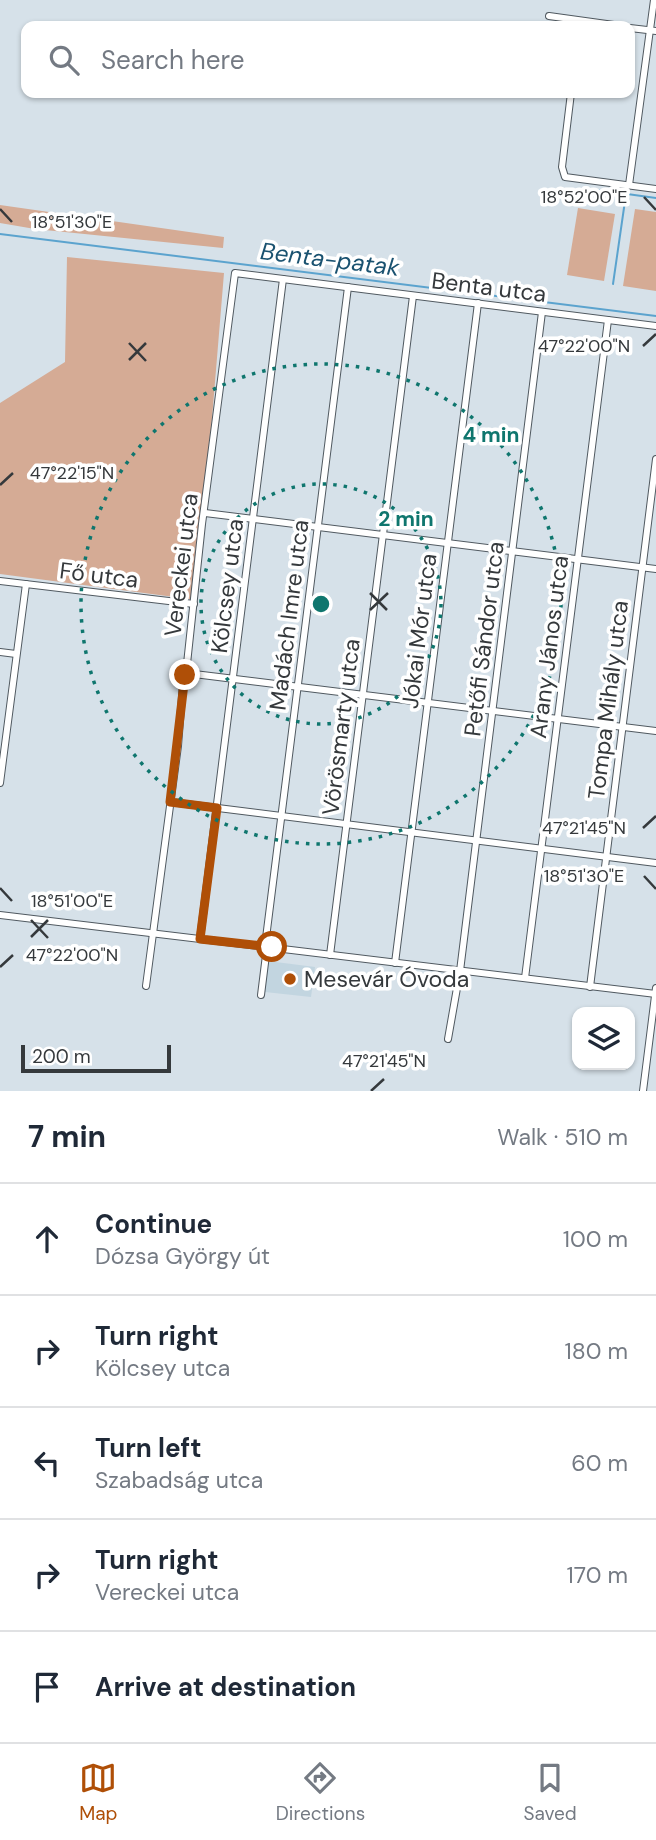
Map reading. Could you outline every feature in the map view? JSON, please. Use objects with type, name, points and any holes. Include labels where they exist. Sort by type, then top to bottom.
[{"type":"street","points":[[629,185],[653,31],[653,0]]},
{"type":"street","points":[[550,16],[571,21]]},
{"type":"street","points":[[635,29],[653,31]]},
{"type":"street","points":[[570,98],[562,167],[565,177],[656,189]]},
{"type":"street","name":"Benta utca","points":[[234,273],[656,326]]},
{"type":"street","name":"Vereckei utca","points":[[146,986],[152,934],[158,911],[179,739],[182,688],[187,673],[234,273]]},
{"type":"street","name":"Kölcsey utca","points":[[200,939],[283,279]]},
{"type":"street","name":"Madách Imre utca","points":[[261,995],[348,287]]},
{"type":"street","name":"Vörösmarty utca","points":[[330,955],[413,296]]},
{"type":"street","name":"Jókai Mór utca","points":[[395,963],[478,303]]},
{"type":"street","name":"Petőfi Sándor utca","points":[[448,1039],[460,971],[542,312]]},
{"type":"street","name":"Arany János utca","points":[[525,978],[608,320]]},
{"type":"street","name":"Tompa Mihály utca","points":[[590,986],[656,459]]},
{"type":"street","points":[[205,513],[656,569]]},
{"type":"street","name":"Fő utca","points":[[0,581],[194,604]]},
{"type":"street","points":[[0,783],[26,584]]},
{"type":"street","points":[[0,652],[16,654]]},
{"type":"street","points":[[187,673],[656,731]]},
{"type":"street","points":[[170,802],[656,863]]},
{"type":"street","points":[[0,915],[656,994]]},
{"type":"street","points":[[643,1091],[656,988]]},
{"type":"shaded area","points":[[0,205],[224,237],[223,248],[0,223]]},
{"type":"shaded area","points":[[578,208],[615,214],[604,281],[567,275]]},
{"type":"shaded area","points":[[635,209],[656,212],[656,291],[623,286]]},
{"type":"shaded area","points":[[67,257],[224,273],[197,600],[0,574],[0,403],[65,362]]},
{"type":"shaded area","name":"Mesevár Óvoda","points":[[268,961],[315,967],[311,997],[265,992]]},
{"type":"waterway","points":[[593,190],[617,192]]},
{"type":"waterway","points":[[620,193],[656,198]]},
{"type":"waterway","points":[[613,284],[626,194]]},
{"type":"waterway","name":"Benta-patak","points":[[0,234],[656,316]]},
{"type":"place","name":"Mesevár Óvoda","points":[[290,979]]},
{"type":"route","points":[[185,675],[170,802],[217,808],[200,939],[272,947]]}]
